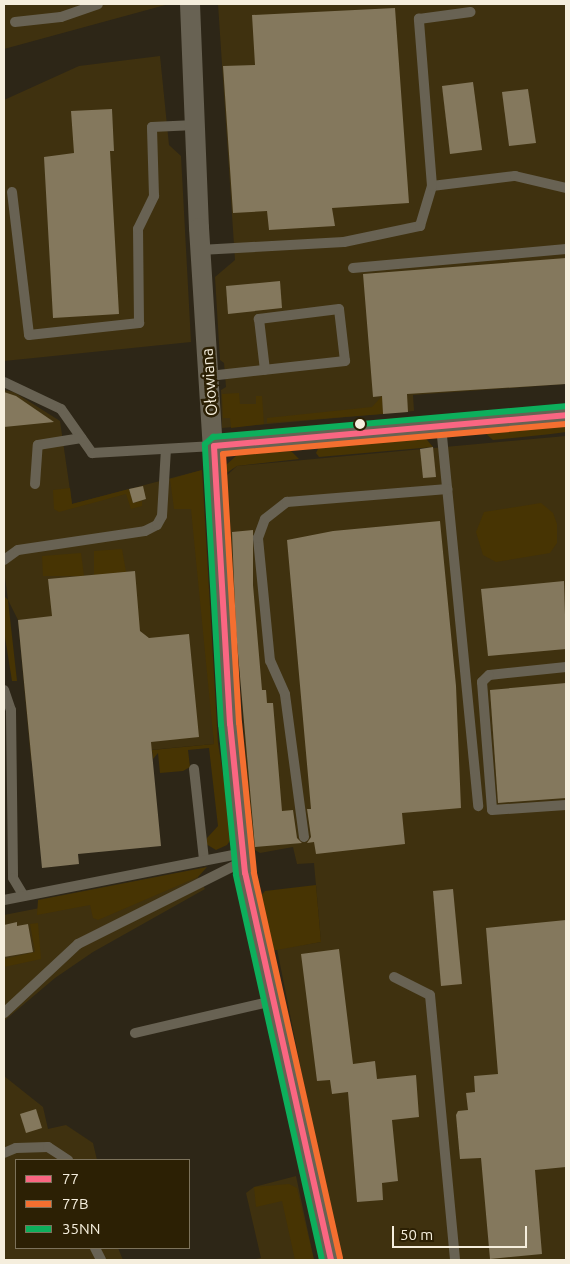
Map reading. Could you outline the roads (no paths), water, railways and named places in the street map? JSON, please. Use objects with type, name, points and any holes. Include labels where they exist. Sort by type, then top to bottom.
[{"type":"street","name":"Ołowiana","points":[[190,4],[200,250],[214,446],[230,724],[243,857],[331,1260]]},
{"type":"street","points":[[214,446],[566,415]]},
{"type":"lane","points":[[14,22],[61,17],[98,4]]},
{"type":"lane","points":[[200,250],[344,242],[420,226],[432,186],[419,19],[471,12]]},
{"type":"lane","points":[[12,192],[29,335],[139,323],[138,229],[154,196],[152,127],[195,125]]},
{"type":"lane","points":[[432,186],[515,176],[566,188]]},
{"type":"lane","points":[[353,268],[566,249]]},
{"type":"lane","points":[[209,376],[265,370],[345,361],[339,309],[260,319],[265,370]]},
{"type":"lane","points":[[4,382],[61,409],[92,454],[214,446]]},
{"type":"lane","points":[[441,426],[478,806]]},
{"type":"lane","points":[[35,484],[38,446],[81,438]]},
{"type":"lane","points":[[4,560],[18,550],[145,531],[157,525],[162,516],[166,449]]},
{"type":"lane","points":[[304,837],[285,694],[270,661],[258,538],[265,519],[287,502],[447,490]]},
{"type":"lane","points":[[566,667],[488,675],[482,682],[492,810],[566,805]]},
{"type":"lane","points":[[4,690],[11,710],[13,878],[24,896]]},
{"type":"lane","points":[[194,770],[204,860]]},
{"type":"lane","points":[[4,900],[204,860],[243,857]]},
{"type":"lane","points":[[4,1013],[78,944],[243,857]]},
{"type":"lane","points":[[394,977],[430,994],[455,1260]]},
{"type":"lane","points":[[135,1033],[273,1001]]},
{"type":"lane","points":[[4,1154],[16,1148],[48,1147],[66,1159]]}]
